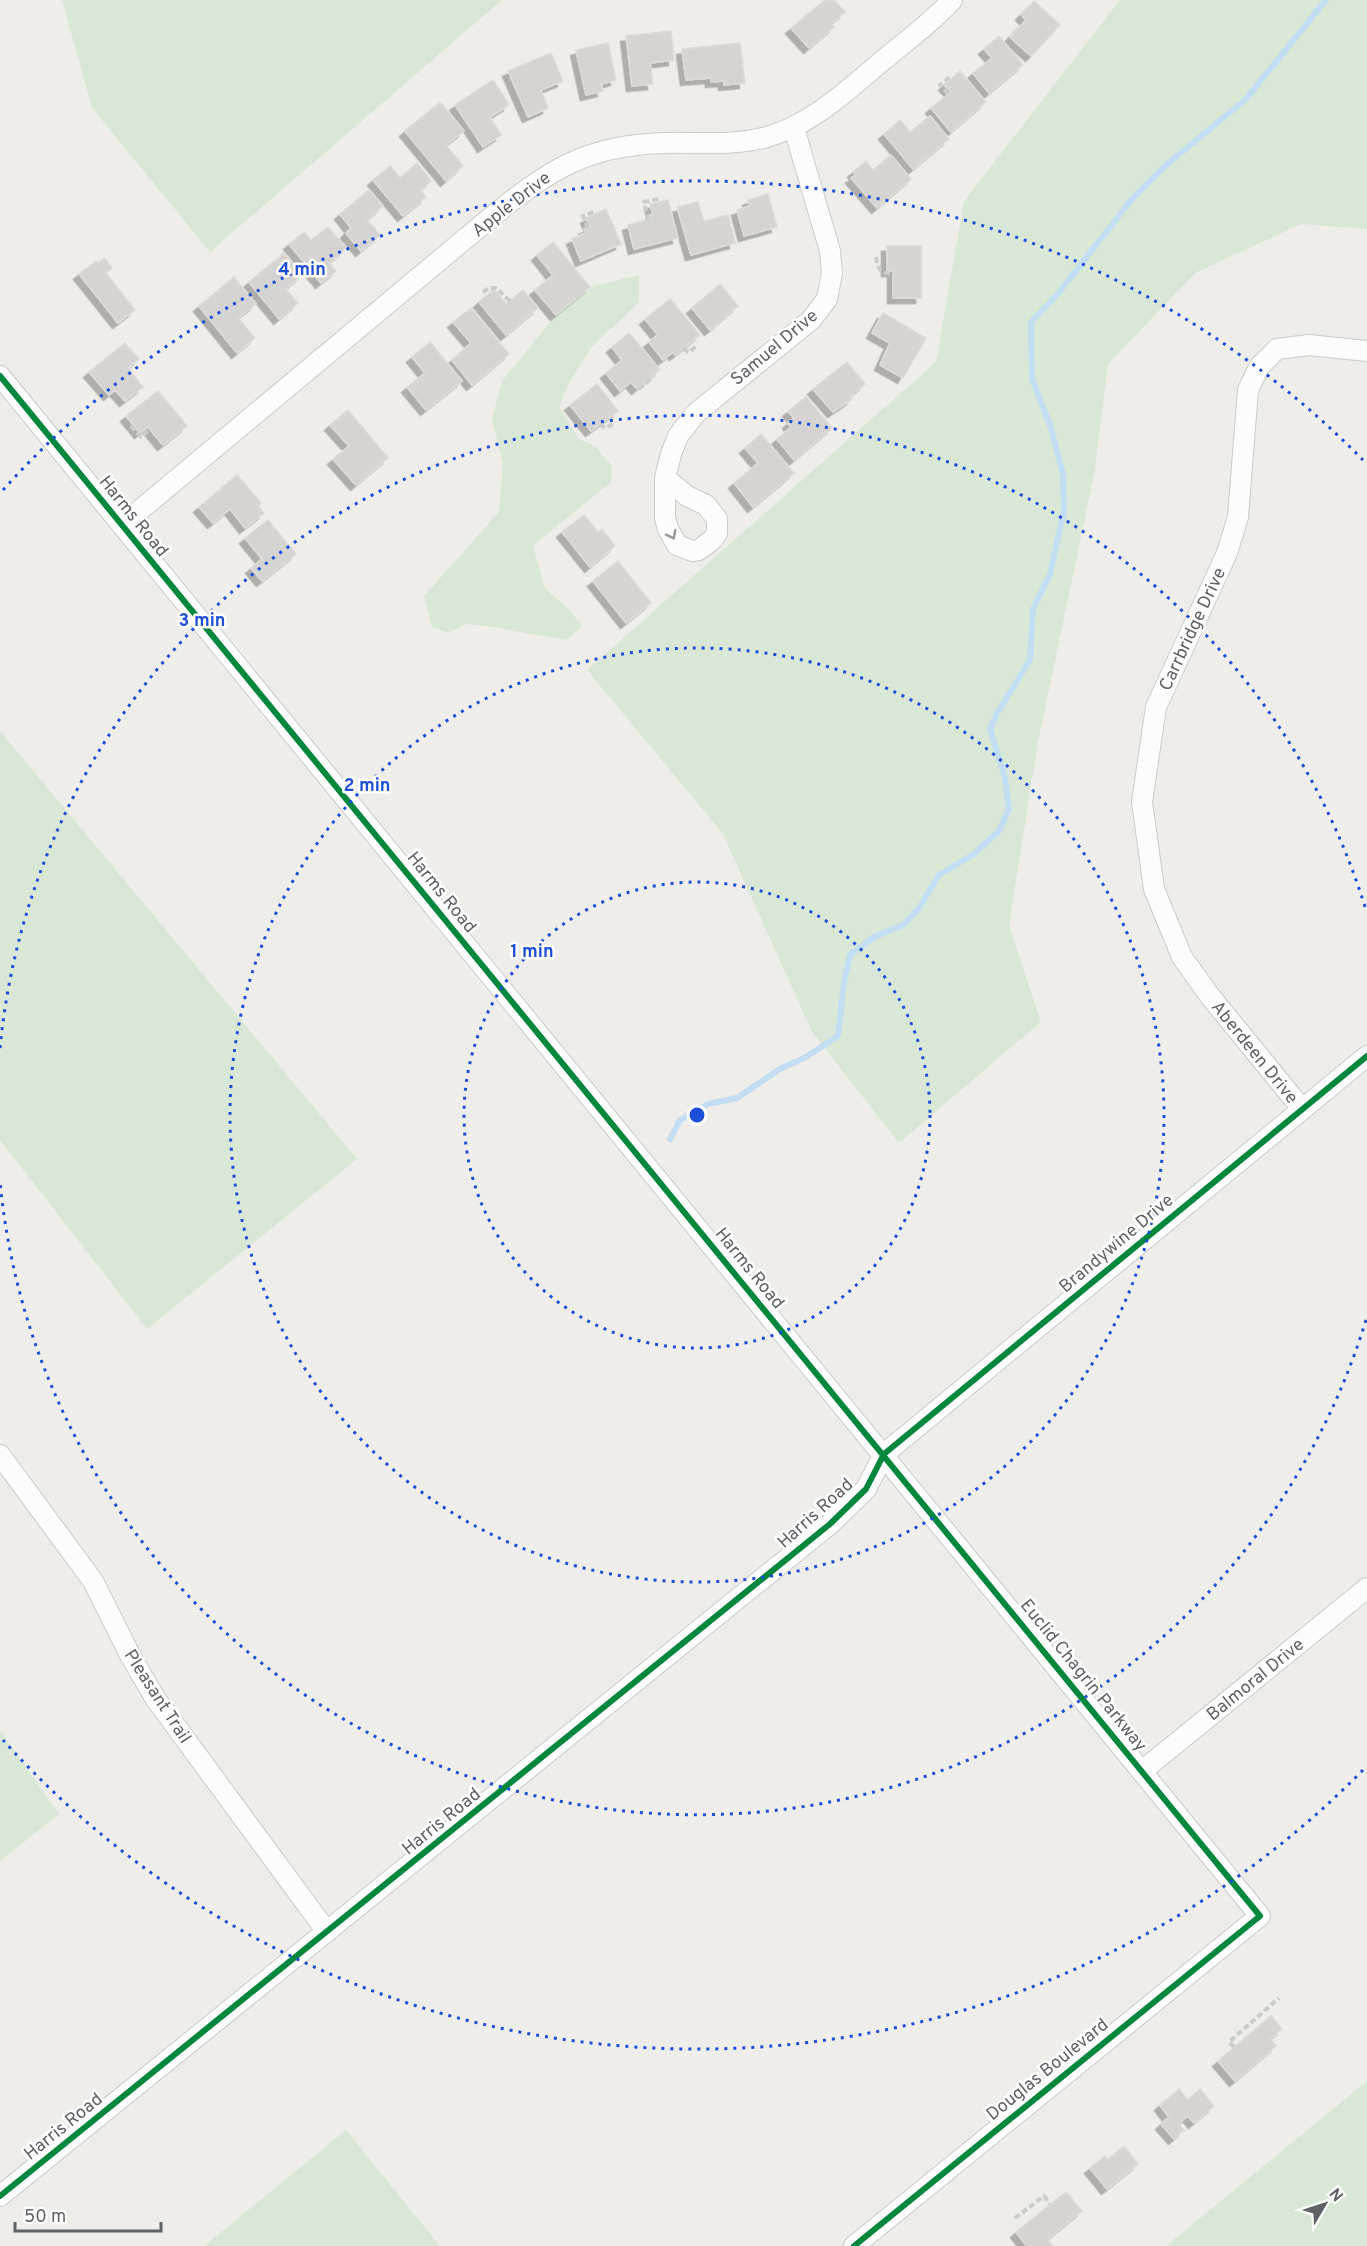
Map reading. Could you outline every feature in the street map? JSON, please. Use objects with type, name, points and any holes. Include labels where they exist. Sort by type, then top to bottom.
[{"type":"street","name":"Apple Drive","points":[[122,525],[510,202],[545,176],[581,157],[606,149],[636,144],[703,144],[744,141],[763,138],[794,128],[826,107],[952,0]]},
{"type":"street","name":"Samuel Drive","points":[[665,478],[678,436],[696,413],[811,320],[827,299],[832,273],[830,252],[794,128]]},
{"type":"street","name":"Carrbridge Drive","points":[[1209,994],[1182,957],[1154,889],[1142,802],[1156,707],[1227,553],[1238,518],[1248,390],[1259,367],[1277,349],[1309,345],[1367,351]]},
{"type":"street","name":"Harms Road","points":[[0,376],[884,1454]]},
{"type":"street","name":"Aberdeen Drive","points":[[1209,994],[1302,1109]]},
{"type":"street","name":"Brandywine Drive","points":[[884,1454],[1367,1056]]},
{"type":"street","name":"Euclid Chagrin Parkway","points":[[884,1454],[1260,1916]]},
{"type":"street","name":"Harris Road","points":[[0,2196],[830,1524],[866,1489],[884,1454]]},
{"type":"street","name":"Pleasant Trail","points":[[0,1455],[93,1581],[130,1655],[155,1698],[327,1932]]},
{"type":"street","name":"Balmoral Drive","points":[[1142,1771],[1367,1588]]},
{"type":"street","name":"Douglas Boulevard","points":[[854,2246],[1260,1916]]},
{"type":"path","points":[[948,94],[940,85],[951,76]]},
{"type":"path","points":[[648,220],[644,202],[659,199]]},
{"type":"path","points":[[588,228],[583,216],[596,211]]},
{"type":"path","points":[[876,257],[882,273],[894,274]]},
{"type":"path","points":[[483,292],[489,288],[496,288],[510,301]]},
{"type":"path","points":[[683,349],[689,352],[697,346]]},
{"type":"path","points":[[639,387],[652,378]]},
{"type":"path","points":[[600,424],[605,428],[615,423]]},
{"type":"path","points":[[131,426],[141,437],[150,429]]},
{"type":"path","points":[[1234,2048],[1229,2042],[1279,1998]]},
{"type":"path","points":[[1015,2218],[1044,2196],[1050,2204]]},
{"type":"green space","points":[[62,0],[502,0],[210,252],[92,108]]},
{"type":"green space","points":[[1120,0],[1367,0],[1367,229],[1301,224],[1195,273],[1108,364],[1094,475],[1038,742],[1009,925],[1041,1022],[899,1143],[812,1032],[723,834],[587,670],[936,362],[964,201]]},
{"type":"green space","points":[[639,275],[639,302],[591,348],[569,383],[559,407],[579,439],[596,447],[612,466],[611,482],[533,546],[545,588],[570,611],[582,626],[567,640],[487,626],[465,624],[448,633],[432,627],[424,596],[499,512],[503,463],[492,419],[502,381],[556,315],[590,287]]},
{"type":"green space","points":[[0,731],[357,1159],[147,1329],[0,1140]]},
{"type":"green space","points":[[0,1730],[59,1814],[0,1861]]},
{"type":"green space","points":[[1367,2081],[1367,2246],[1166,2246]]},
{"type":"green space","points":[[346,2130],[440,2246],[204,2246]]},
{"type":"building","points":[[825,0],[834,0],[845,12],[831,24],[834,27],[809,48],[791,28]]},
{"type":"building","points":[[1034,1],[1060,25],[1031,56],[1010,37],[1026,20],[1021,15]]},
{"type":"building","points":[[671,31],[674,60],[650,63],[653,84],[632,86],[626,36]]},
{"type":"building","points":[[999,36],[1023,65],[989,93],[973,73],[992,58],[984,49]]},
{"type":"building","points":[[608,43],[616,80],[601,84],[603,91],[586,95],[576,50]]},
{"type":"building","points":[[740,43],[745,83],[724,85],[724,81],[711,82],[711,78],[686,80],[682,49]]},
{"type":"building","points":[[551,53],[563,81],[541,90],[548,108],[528,117],[508,71]]},
{"type":"building","points":[[960,71],[986,102],[951,132],[931,108],[951,92],[944,85]]},
{"type":"building","points":[[493,80],[509,105],[490,117],[501,135],[483,147],[455,105]]},
{"type":"building","points":[[440,102],[464,131],[446,145],[463,166],[446,181],[405,131]]},
{"type":"building","points":[[930,116],[949,139],[913,169],[884,134],[900,120],[910,132]]},
{"type":"building","points":[[891,155],[911,179],[877,208],[851,178],[856,175],[853,172],[866,161],[873,170]]},
{"type":"building","points":[[417,163],[431,181],[421,190],[426,197],[403,216],[373,180],[390,166],[400,178]]},
{"type":"building","points":[[369,190],[383,206],[367,220],[380,235],[361,251],[346,233],[351,228],[340,214]]},
{"type":"building","points":[[768,194],[777,227],[744,236],[737,210],[750,206],[748,200]]},
{"type":"building","points":[[668,200],[678,238],[634,249],[628,225],[650,219],[649,215],[653,215],[650,204]]},
{"type":"building","points":[[698,202],[704,221],[728,215],[735,243],[691,255],[677,207]]},
{"type":"building","points":[[606,209],[621,244],[581,261],[572,239],[586,233],[584,229],[590,227],[586,218]]},
{"type":"building","points":[[328,227],[346,248],[329,263],[336,271],[321,283],[289,244],[304,232],[311,240]]},
{"type":"building","points":[[553,242],[590,287],[556,315],[535,290],[553,275],[537,255]]},
{"type":"building","points":[[887,246],[921,246],[921,298],[893,298],[893,271],[887,271]]},
{"type":"building","points":[[284,253],[302,275],[286,289],[298,303],[279,319],[249,282]]},
{"type":"building","points":[[104,258],[112,268],[106,273],[135,310],[118,323],[79,274]]},
{"type":"building","points":[[234,277],[256,304],[238,318],[255,338],[237,353],[199,306]]},
{"type":"building","points":[[720,284],[738,306],[710,330],[692,308]]},
{"type":"building","points":[[494,289],[506,304],[523,290],[538,308],[506,335],[479,302]]},
{"type":"building","points":[[670,299],[700,335],[675,355],[673,352],[663,360],[649,342],[658,335],[645,319]]},
{"type":"building","points":[[471,308],[509,354],[472,385],[452,360],[471,343],[453,322]]},
{"type":"building","points":[[883,313],[926,338],[903,378],[880,365],[890,343],[872,333]]},
{"type":"building","points":[[629,333],[660,370],[637,389],[631,382],[620,391],[606,373],[622,360],[612,347]]},
{"type":"building","points":[[430,342],[462,381],[426,410],[407,387],[425,373],[412,357]]},
{"type":"building","points":[[125,343],[139,359],[128,368],[143,387],[125,401],[115,390],[109,395],[89,372]]},
{"type":"building","points":[[847,362],[865,384],[850,396],[852,399],[833,412],[813,389]]},
{"type":"building","points":[[597,384],[618,411],[591,431],[570,405]]},
{"type":"building","points":[[158,391],[187,426],[163,445],[148,427],[140,433],[126,416]]},
{"type":"building","points":[[806,397],[832,428],[794,460],[777,439],[791,427],[788,423],[794,418],[788,411]]},
{"type":"building","points":[[348,410],[388,458],[356,485],[333,459],[349,446],[330,425]]},
{"type":"building","points":[[761,434],[794,473],[753,507],[734,483],[758,463],[745,448]]},
{"type":"building","points":[[237,475],[261,503],[258,506],[264,513],[245,528],[230,509],[213,523],[199,507]]},
{"type":"building","points":[[584,515],[598,532],[602,529],[615,546],[590,567],[562,532]]},
{"type":"building","points":[[268,520],[296,554],[262,581],[251,568],[262,559],[245,538]]},
{"type":"building","points":[[618,561],[651,603],[626,623],[593,581]]},
{"type":"building","points":[[1271,2016],[1282,2029],[1270,2039],[1276,2046],[1235,2081],[1218,2061]]},
{"type":"building","points":[[1179,2089],[1188,2100],[1200,2089],[1214,2106],[1194,2123],[1188,2116],[1178,2124],[1184,2130],[1174,2139],[1161,2124],[1169,2117],[1160,2105]]},
{"type":"building","points":[[1124,2146],[1138,2164],[1107,2189],[1090,2168],[1105,2156],[1107,2160]]},
{"type":"building","points":[[1066,2192],[1082,2211],[1047,2239],[1053,2246],[1027,2246],[1016,2232]]},
{"type":"waterway","points":[[670,1139],[680,1120],[708,1104],[737,1098],[780,1069],[806,1057],[838,1036],[844,982],[850,955],[874,937],[903,925],[919,908],[939,875],[974,854],[999,831],[1009,809],[1005,778],[990,729],[996,715],[1030,660],[1033,609],[1050,574],[1064,511],[1063,474],[1050,425],[1032,379],[1031,322],[1057,295],[1132,199],[1165,166],[1245,100],[1326,0]]},
{"type":"cycle path","points":[[0,376],[1260,1916],[854,2246]]},
{"type":"cycle path","points":[[0,2196],[830,1524],[866,1489],[884,1454],[1367,1056]]}]
